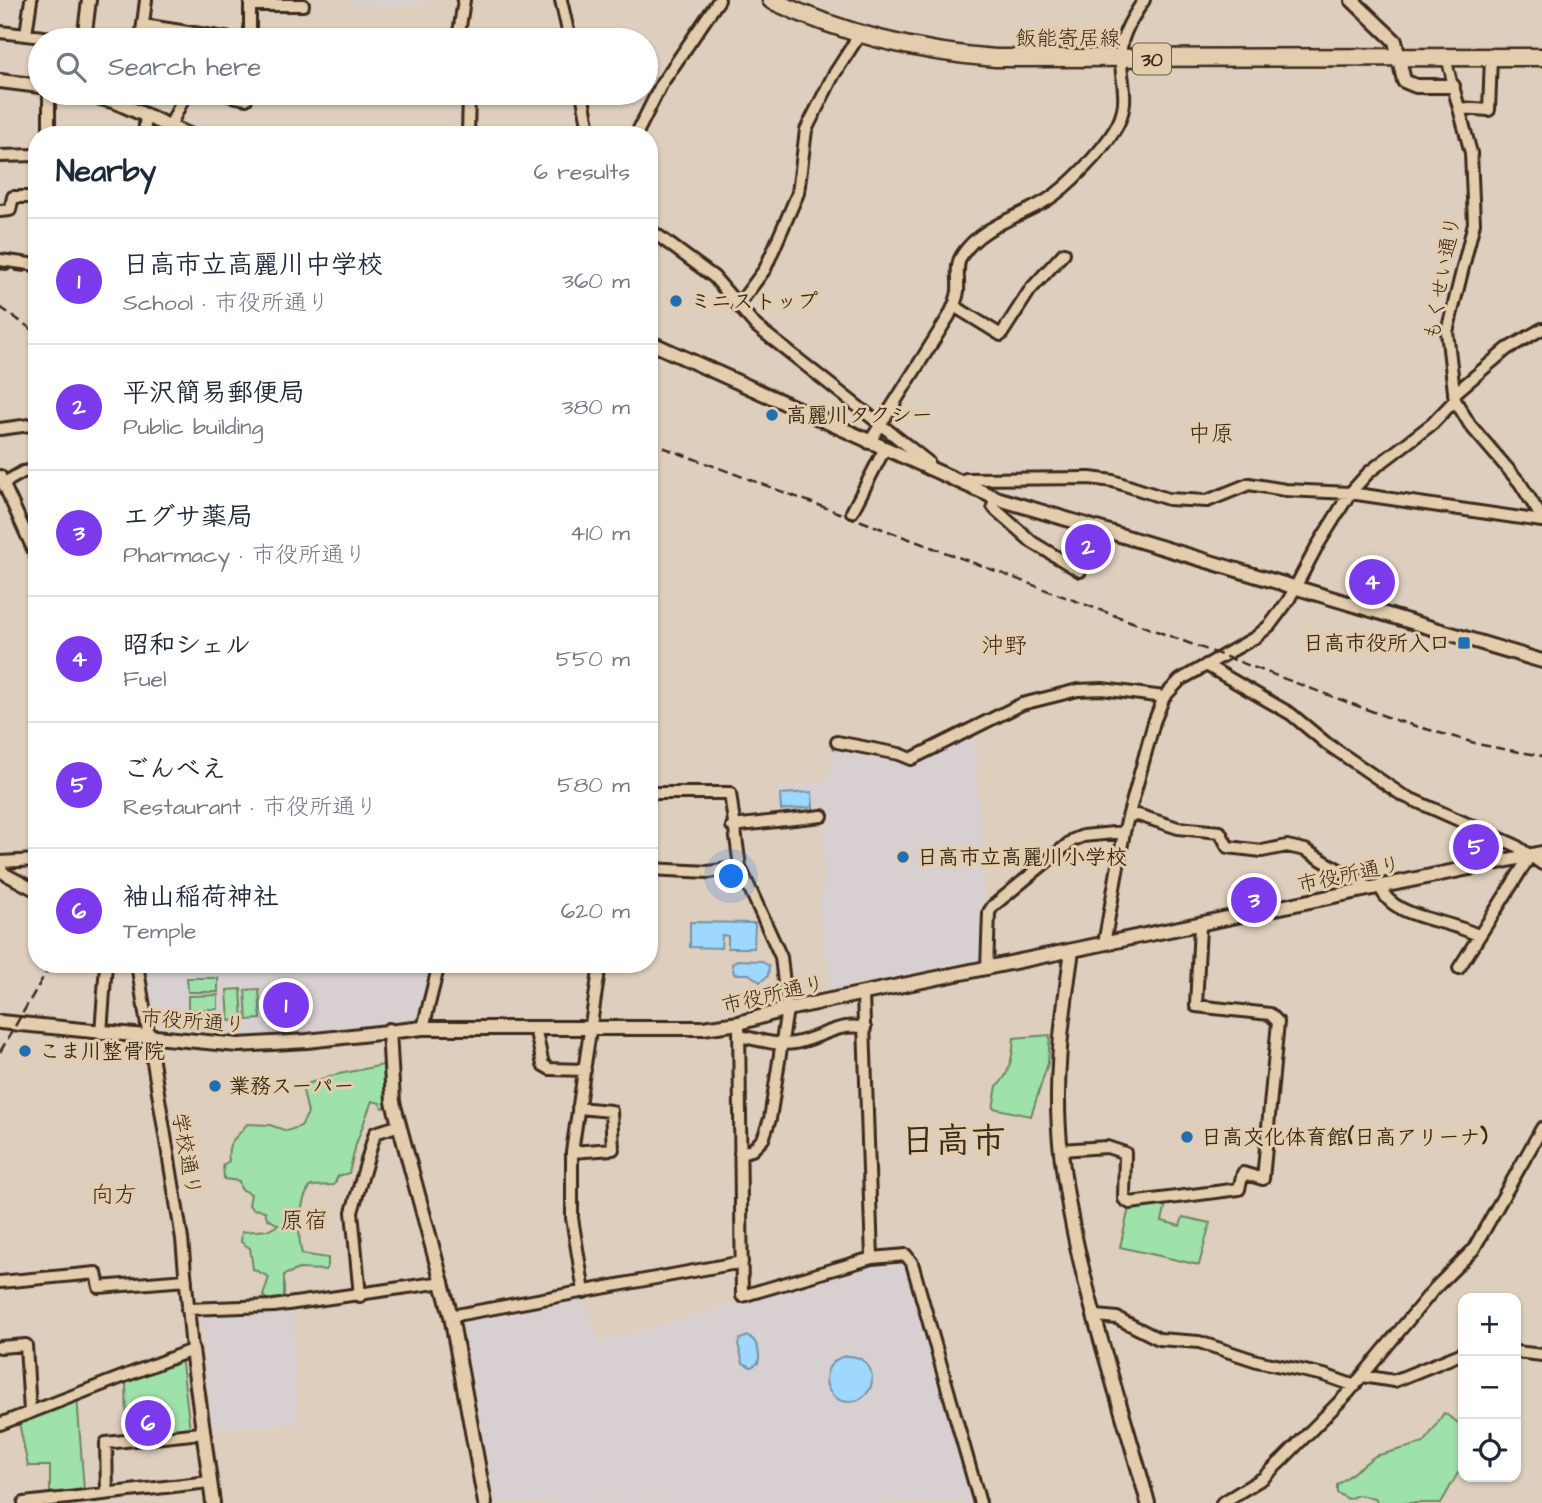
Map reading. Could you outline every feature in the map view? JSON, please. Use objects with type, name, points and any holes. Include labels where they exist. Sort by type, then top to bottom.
[{"type":"main road","name":"飯能寄居線","points":[[771,0],[860,34],[913,47],[978,57],[1542,57]]},
{"type":"street","points":[[0,32],[26,34],[31,0]]},
{"type":"street","points":[[85,28],[89,0]]},
{"type":"street","points":[[143,28],[146,0]]},
{"type":"street","points":[[460,28],[464,0]]},
{"type":"street","points":[[561,0],[567,28]]},
{"type":"street","points":[[658,91],[719,0]]},
{"type":"street","points":[[869,443],[954,306],[960,258],[972,242],[1064,187],[1116,129],[1125,106],[1126,82],[1120,59],[1123,38],[1144,0]]},
{"type":"street","points":[[250,28],[250,2],[303,5]]},
{"type":"street","points":[[1356,2],[1395,41],[1400,57],[1401,77],[1409,85],[1453,86],[1446,57]]},
{"type":"street","points":[[143,25],[162,28]]},
{"type":"street","points":[[739,304],[765,269],[798,193],[806,130],[833,76],[860,34]]},
{"type":"street","points":[[1460,108],[1489,110],[1491,57]]},
{"type":"street","points":[[0,82],[28,85]]},
{"type":"street","name":"もくせい通り","points":[[1453,86],[1471,153],[1474,223],[1447,332],[1454,397],[1470,425],[1520,484],[1542,519]]},
{"type":"street","points":[[49,105],[49,126]]},
{"type":"street","points":[[123,105],[170,126],[180,105]]},
{"type":"street","points":[[468,126],[469,105]]},
{"type":"street","points":[[584,105],[588,126]]},
{"type":"street","points":[[640,126],[651,105]]},
{"type":"street","points":[[145,126],[146,115]]},
{"type":"street","points":[[0,156],[28,155]]},
{"type":"street","points":[[0,211],[9,210],[13,197],[28,197]]},
{"type":"street","points":[[658,236],[714,277],[756,326],[928,462],[929,469]]},
{"type":"street","points":[[954,306],[1001,335],[1030,290],[1064,253]]},
{"type":"street","points":[[0,260],[28,264]]},
{"type":"street","points":[[1104,944],[1124,832],[1153,722],[1164,697],[1180,680],[1256,637],[1270,625],[1288,601],[1294,586],[1350,493],[1369,472],[1432,424],[1454,397],[1507,349],[1542,330]]},
{"type":"street","points":[[658,346],[884,450],[996,498],[1542,661]]},
{"type":"street","points":[[0,429],[28,425]]},
{"type":"street","points":[[852,512],[884,450]]},
{"type":"street","points":[[28,471],[2,479],[28,533]]},
{"type":"street","points":[[961,483],[966,479],[1090,478],[1112,481],[1168,499],[1207,501],[1244,484],[1350,493],[1542,519]]},
{"type":"street","points":[[996,498],[993,506],[1032,542],[1080,571]]},
{"type":"street","points":[[1206,665],[1291,714],[1326,743],[1402,795],[1536,855],[1542,864]]},
{"type":"street","points":[[837,742],[899,754],[911,759],[1023,704],[1078,690],[1102,689],[1164,697]]},
{"type":"street","points":[[658,793],[730,793],[732,826],[740,867],[781,957],[787,1009],[770,1119],[763,1139],[752,1150],[740,1153]]},
{"type":"street","points":[[732,826],[822,816]]},
{"type":"street","points":[[1129,816],[1178,828],[1220,832],[1228,847],[1262,851],[1283,845],[1305,850],[1375,887],[1409,913],[1452,923],[1477,935]]},
{"type":"street","points":[[987,969],[989,912],[993,906],[1073,840],[1083,836],[1124,832]]},
{"type":"street","points":[[1459,968],[1477,935],[1536,855]]},
{"type":"street","name":"市役所通り","points":[[0,1022],[238,1045],[307,1041],[423,1028],[739,1029],[787,1009],[1536,855]]},
{"type":"street","points":[[0,862],[28,860]]},
{"type":"street","points":[[658,869],[709,872],[740,867]]},
{"type":"street","points":[[0,868],[5,874],[28,886]]},
{"type":"street","points":[[1060,1150],[1107,1147],[1125,1153],[1124,1199],[1130,1203],[1239,1189],[1244,1173],[1263,1179],[1278,1022],[1270,1014],[1196,1006],[1200,926]]},
{"type":"street","points":[[1072,951],[1060,1036],[1060,1150],[1071,1225],[1149,1503]]},
{"type":"street","points":[[101,1033],[105,973]]},
{"type":"street","name":"学校通り","points":[[138,973],[182,1239],[192,1350]]},
{"type":"street","points":[[423,1028],[438,973]]},
{"type":"street","points":[[584,1292],[572,1218],[572,1152],[599,973]]},
{"type":"street","points":[[863,994],[872,1258]]},
{"type":"street","points":[[866,1028],[848,1026],[796,1043],[780,1044],[739,1029],[742,1296],[872,1258],[906,1255],[912,1262],[980,1503]]},
{"type":"street","points":[[536,1027],[543,1065],[550,1069],[585,1070]]},
{"type":"street","points":[[389,1030],[393,1102],[443,1282],[485,1503]]},
{"type":"street","points":[[572,1152],[613,1149],[611,1111],[578,1108]]},
{"type":"street","points":[[360,1296],[352,1212],[375,1133],[400,1125]]},
{"type":"street","points":[[1222,1503],[1263,1478],[1355,1386],[1435,1289],[1474,1250],[1542,1128]]},
{"type":"street","points":[[451,1317],[742,1262]]},
{"type":"street","points":[[0,1282],[96,1273],[99,1287],[186,1280]]},
{"type":"street","points":[[187,1309],[274,1306],[360,1296],[443,1282]]},
{"type":"street","points":[[1097,1316],[1118,1318],[1159,1339],[1199,1342],[1257,1361],[1324,1375],[1355,1386]]},
{"type":"street","points":[[0,1347],[26,1345],[30,1412]]},
{"type":"street","points":[[0,1424],[192,1350],[201,1433],[213,1503]]},
{"type":"street","points":[[1521,1353],[1542,1355]]},
{"type":"street","points":[[1363,1376],[1394,1381],[1458,1355]]},
{"type":"street","points":[[107,1493],[106,1443],[201,1433]]},
{"type":"street","points":[[24,1503],[209,1482]]},
{"type":"shaded area","points":[[352,0],[422,0],[422,4],[352,6]]},
{"type":"shaded area","name":"日高市立高麗川小学校","points":[[974,729],[985,903],[981,963],[832,994],[818,898],[824,895],[824,816],[778,819],[776,788],[827,781],[836,745],[911,762]]},
{"type":"shaded area","points":[[145,973],[434,973],[433,982],[424,989],[422,1021],[262,1038],[156,1032]]},
{"type":"shaded area","points":[[896,1259],[908,1266],[975,1503],[490,1503],[457,1320],[584,1296],[600,1342],[791,1289],[871,1262]]},
{"type":"shaded area","points":[[292,1306],[299,1424],[212,1428],[200,1311]]},
{"type":"green space","points":[[187,978],[218,978],[218,992],[188,992]]},
{"type":"green space","points":[[241,989],[243,1020],[229,1021],[227,990]]},
{"type":"green space","points":[[259,989],[261,1019],[247,1020],[245,990]]},
{"type":"green space","points":[[218,995],[218,1009],[188,1010],[188,996]]},
{"type":"green space","points":[[187,1013],[218,1013],[218,1027],[188,1027]]},
{"type":"green space","points":[[1050,1035],[1048,1063],[1031,1116],[993,1108],[997,1086],[1005,1077],[1010,1064],[1014,1038]]},
{"type":"green space","points":[[383,1065],[387,1068],[390,1105],[382,1108],[380,1103],[372,1101],[356,1144],[349,1173],[338,1176],[334,1185],[311,1186],[304,1200],[299,1229],[302,1254],[328,1258],[328,1266],[325,1270],[299,1269],[284,1275],[284,1296],[280,1300],[269,1301],[263,1296],[269,1277],[253,1269],[250,1248],[241,1242],[242,1232],[269,1230],[278,1225],[267,1218],[265,1211],[253,1209],[249,1205],[251,1194],[241,1189],[239,1181],[224,1179],[223,1165],[229,1161],[231,1143],[247,1124],[270,1125],[287,1131],[301,1126],[308,1113],[302,1086],[330,1076]]},
{"type":"green space","points":[[1166,1203],[1162,1221],[1180,1226],[1183,1217],[1210,1223],[1199,1265],[1120,1247],[1129,1208]]},
{"type":"green space","points":[[181,1356],[190,1429],[127,1438],[126,1379]]},
{"type":"green space","points":[[77,1396],[84,1491],[50,1495],[50,1466],[28,1466],[18,1418]]},
{"type":"green space","points":[[1444,1413],[1458,1423],[1458,1473],[1441,1503],[1378,1503],[1375,1498],[1358,1495],[1348,1499],[1337,1493],[1337,1485],[1375,1456],[1424,1443]]},
{"type":"water","points":[[812,792],[813,807],[781,810],[780,794]]},
{"type":"water","points":[[690,922],[755,923],[754,948],[728,948],[728,936],[722,935],[721,948],[690,947]]},
{"type":"water","points":[[737,960],[761,961],[769,966],[768,976],[760,982],[749,974],[734,974],[732,964]]},
{"type":"water","points":[[748,1336],[756,1344],[759,1356],[758,1363],[751,1367],[743,1363],[738,1344],[740,1339]]},
{"type":"water","points":[[849,1356],[865,1363],[872,1379],[865,1395],[849,1402],[833,1395],[826,1379],[833,1363]]},
{"type":"railway","points":[[0,269],[28,272]]},
{"type":"railway","points":[[0,307],[28,327]]},
{"type":"railway","points":[[658,445],[1398,721],[1482,745],[1542,756]]},
{"type":"railway","points":[[0,1052],[46,973]]},
{"type":"place","name":"ミニストップ","points":[[676,301]]},
{"type":"place","name":"高麗川タクシー","points":[[772,415]]},
{"type":"place","name":"平沢簡易郵便局","points":[[1088,547]]},
{"type":"place","name":"昭和シェル","points":[[1372,582]]},
{"type":"place","name":"日高市役所入口","points":[[1464,643]]},
{"type":"place","name":"ごんべえ","points":[[1476,847]]},
{"type":"place","name":"日高市立高麗川小学校","points":[[903,857]]},
{"type":"place","name":"エグサ薬局","points":[[1254,900]]},
{"type":"place","name":"日高市立高麗川中学校","points":[[286,1005]]},
{"type":"place","name":"こま川整骨院","points":[[25,1051]]},
{"type":"place","name":"業務スーパー","points":[[215,1086]]},
{"type":"place","name":"日高文化体育館(日高アリーナ)","points":[[1187,1137]]},
{"type":"place","name":"袖山稲荷神社","points":[[148,1423]]},
{"type":"district","name":"中原","points":[[1211,433]]},
{"type":"district","name":"沖野","points":[[1004,645]]},
{"type":"district","name":"日高市","points":[[953,1140]]},
{"type":"district","name":"向方","points":[[114,1194]]},
{"type":"district","name":"原宿","points":[[304,1220]]}]
